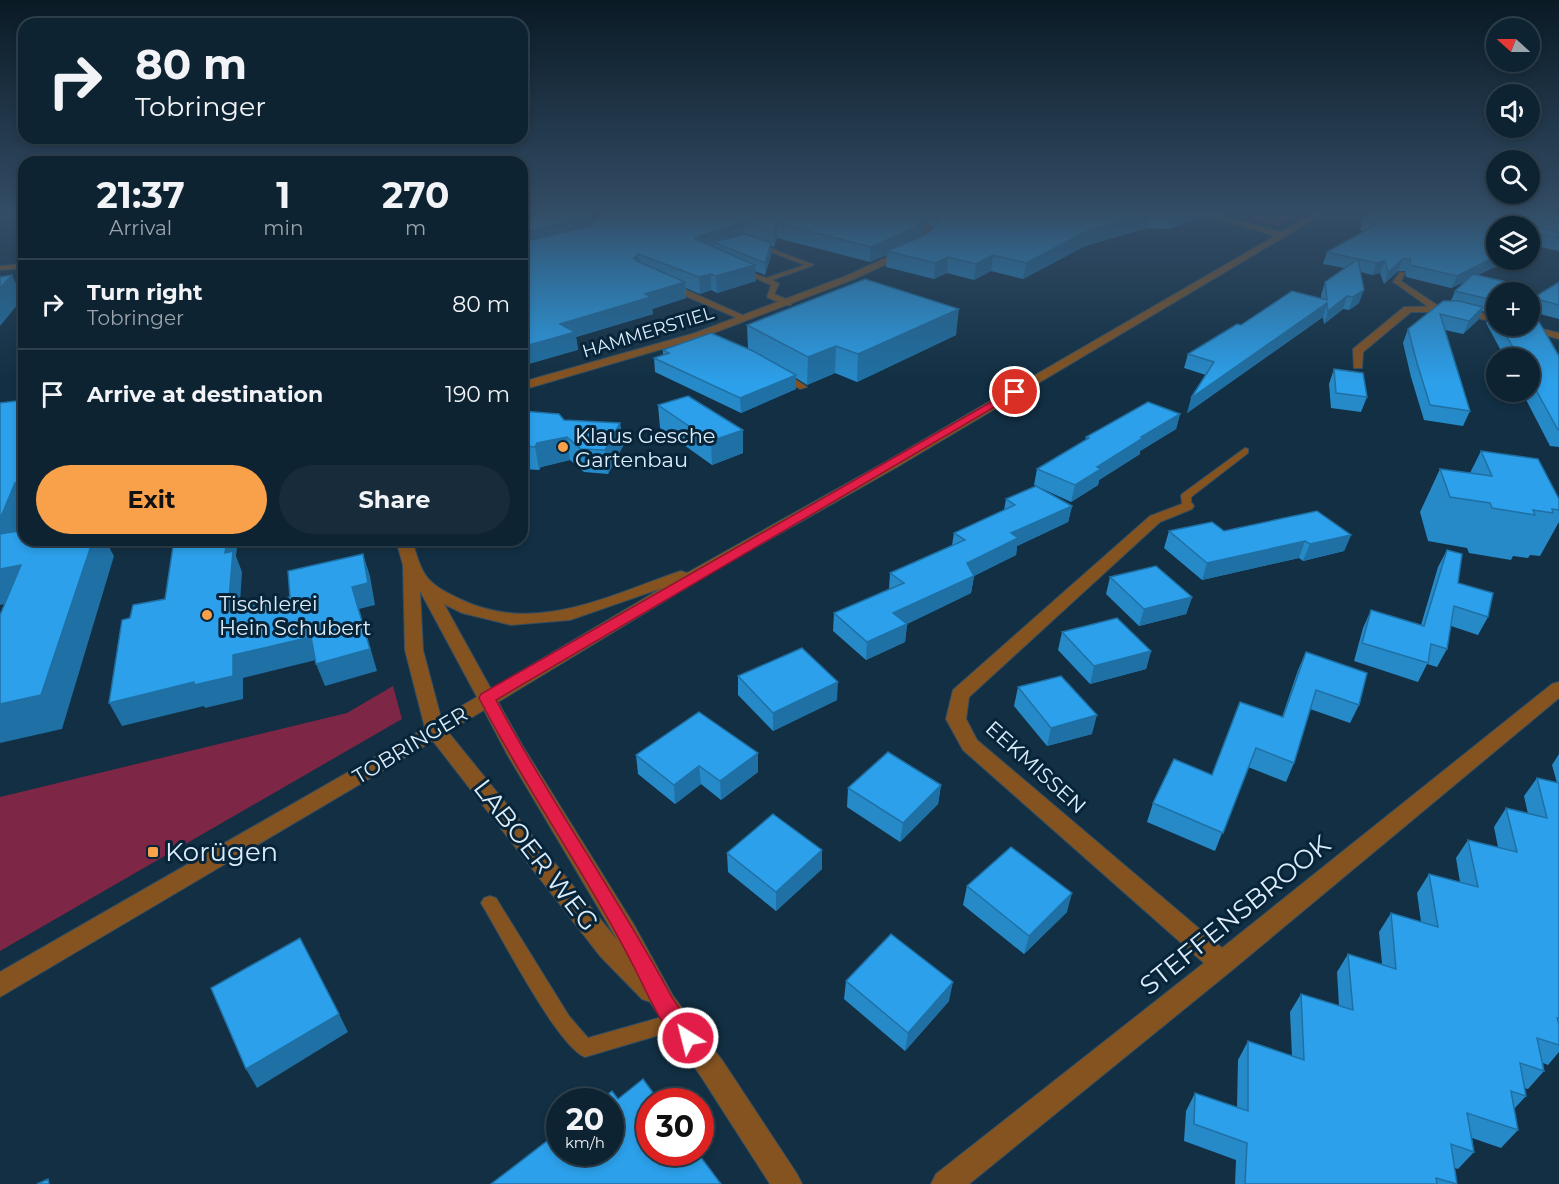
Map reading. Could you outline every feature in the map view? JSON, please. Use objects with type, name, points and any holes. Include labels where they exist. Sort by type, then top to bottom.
[{"type":"street","name":"HAMMERSTIEL","points":[[528,384],[699,335],[788,303],[866,270]]},
{"type":"street","name":"TOBRINGER","points":[[0,985],[713,565],[892,464],[1222,270]]},
{"type":"street","points":[[1358,366],[1357,351],[1408,309],[1454,309],[1486,317]]},
{"type":"street","points":[[1540,331],[1559,336]]},
{"type":"street","name":"EEKMISSEN","points":[[1187,506],[1155,519],[960,695],[956,719],[970,745],[1222,963]]},
{"type":"street","points":[[406,546],[411,565],[414,650],[435,729]]},
{"type":"street","points":[[411,565],[428,590],[487,698]]},
{"type":"street","points":[[428,590],[468,609],[511,620],[570,615],[713,565]]},
{"type":"street","name":"STEFFENSBROOK","points":[[946,1184],[1222,963],[1559,688]]},
{"type":"street","name":"LABOER WEG","points":[[487,698],[514,749],[626,932],[670,1013]]},
{"type":"street","name":"LABOER WEG","points":[[435,729],[609,948],[670,1013],[712,1069],[787,1184]]},
{"type":"lane","points":[[741,270],[776,284],[770,295],[788,303]]},
{"type":"lane","points":[[766,280],[795,270]]},
{"type":"lane","points":[[1402,273],[1397,282],[1437,309]]},
{"type":"lane","points":[[662,282],[746,318]]},
{"type":"lane","points":[[699,335],[715,342]]},
{"type":"lane","points":[[775,372],[803,387]]},
{"type":"lane","points":[[1187,506],[1186,496],[1245,451]]},
{"type":"lane","points":[[490,903],[562,1022],[585,1047],[670,1013]]},
{"type":"shaded area","points":[[393,686],[402,719],[0,951],[0,797],[347,713]]},
{"type":"building","points":[[528,270],[658,270],[685,282],[645,294],[651,297],[560,324],[575,332],[528,345]]},
{"type":"building","points":[[681,270],[736,270],[716,276],[711,274],[699,277]]},
{"type":"building","points":[[1342,270],[1360,270],[1364,290],[1353,297],[1347,296],[1328,311],[1327,303],[1191,398],[1214,362],[1188,354],[1237,324],[1241,325],[1292,291],[1327,300],[1325,282]]},
{"type":"building","points":[[1432,270],[1468,270],[1457,276]]},
{"type":"building","points":[[1473,274],[1506,282],[1486,282],[1486,298],[1455,291]]},
{"type":"building","points":[[12,275],[0,288],[0,277]]},
{"type":"building","points":[[865,279],[959,309],[858,354],[836,346],[808,357],[747,325]]},
{"type":"building","points":[[1559,282],[1559,305],[1540,300],[1540,294]]},
{"type":"building","points":[[1443,301],[1459,301],[1483,307],[1469,321],[1440,314],[1470,411],[1430,405],[1408,329]]},
{"type":"building","points":[[1540,323],[1559,356],[1559,430],[1540,397],[1540,348],[1513,348],[1507,336],[1540,336]]},
{"type":"building","points":[[711,333],[753,351],[796,375],[740,398],[654,358],[669,353],[663,350]]},
{"type":"building","points":[[1334,369],[1363,373],[1367,397],[1336,393]]},
{"type":"building","points":[[688,396],[743,430],[711,441],[658,405]]},
{"type":"building","points":[[18,401],[18,483],[15,483],[0,519],[0,403]]},
{"type":"building","points":[[1148,402],[1180,414],[1141,437],[1143,438],[1097,467],[1101,469],[1075,485],[1037,469],[1089,438],[1086,437]]},
{"type":"building","points":[[528,411],[559,414],[564,420],[620,423],[605,450],[581,449],[567,437],[537,443],[535,447],[528,446]]},
{"type":"building","points":[[1481,451],[1538,459],[1559,499],[1559,510],[1552,509],[1553,513],[1533,510],[1535,515],[1492,508],[1490,503],[1450,497],[1440,469],[1492,476]]},
{"type":"building","points":[[1036,486],[1072,506],[1011,533],[1018,538],[967,563],[974,576],[893,613],[907,624],[867,642],[834,613],[904,583],[890,573],[965,540],[954,533],[1015,505],[1006,499]]},
{"type":"building","points":[[1317,511],[1351,535],[1310,544],[1305,541],[1207,563],[1169,531],[1212,522],[1224,531]]},
{"type":"building","points":[[18,531],[18,546],[91,546],[41,695],[0,704],[0,615],[21,565],[0,569],[0,534]]},
{"type":"building","points":[[173,546],[226,546],[225,553],[233,551],[228,611],[290,597],[288,571],[363,554],[368,583],[352,587],[370,649],[316,664],[311,637],[233,655],[233,676],[194,685],[194,682],[109,703],[122,620],[130,618],[133,605],[165,599]]},
{"type":"building","points":[[1447,550],[1462,554],[1458,583],[1493,593],[1488,617],[1454,606],[1447,649],[1431,644],[1428,663],[1362,643],[1371,610],[1424,626]]},
{"type":"building","points":[[1156,566],[1192,597],[1144,609],[1110,577]]},
{"type":"building","points":[[1117,618],[1151,651],[1094,666],[1062,632]]},
{"type":"building","points":[[802,648],[838,682],[773,713],[738,676]]},
{"type":"building","points":[[1306,652],[1367,673],[1359,705],[1316,690],[1294,763],[1256,748],[1223,833],[1153,803],[1174,759],[1212,775],[1240,702],[1283,717]]},
{"type":"building","points":[[1061,676],[1097,715],[1051,728],[1018,687]]},
{"type":"building","points":[[699,712],[758,753],[720,781],[699,766],[674,785],[636,755]]},
{"type":"building","points":[[888,752],[941,785],[903,823],[848,788]]},
{"type":"building","points":[[1537,778],[1559,783],[1559,1018],[1557,1018],[1559,1045],[1537,1038],[1544,1071],[1520,1063],[1526,1096],[1511,1091],[1518,1130],[1467,1113],[1474,1152],[1451,1144],[1457,1184],[1436,1178],[1437,1184],[1245,1184],[1247,1143],[1194,1124],[1195,1093],[1248,1111],[1248,1041],[1304,1060],[1301,994],[1353,1010],[1348,954],[1396,969],[1391,913],[1438,927],[1429,874],[1478,887],[1468,840],[1517,852],[1506,808],[1547,818]]},
{"type":"building","points":[[773,814],[822,850],[776,892],[727,853]]},
{"type":"building","points":[[1011,847],[1072,893],[1029,936],[967,886]]},
{"type":"building","points":[[891,934],[953,982],[908,1033],[846,981]]},
{"type":"building","points":[[300,938],[339,1014],[246,1069],[211,988]]},
{"type":"building","points":[[643,1079],[650,1088],[636,1088],[636,1166],[708,1166],[721,1184],[491,1184],[546,1142],[546,1166],[624,1166],[624,1094]]},
{"type":"building","points":[[48,1179],[49,1184],[37,1184]]},
{"type":"place","name":"Klaus Gesche Gartenbau","points":[[563,447]]},
{"type":"place","name":"Tischlerei Hein Schubert","points":[[207,615]]},
{"type":"place","name":"Korügen","points":[[153,852]]},
{"type":"route","points":[[688,1038],[664,1004],[626,932],[514,749],[487,698],[1015,392]]}]
